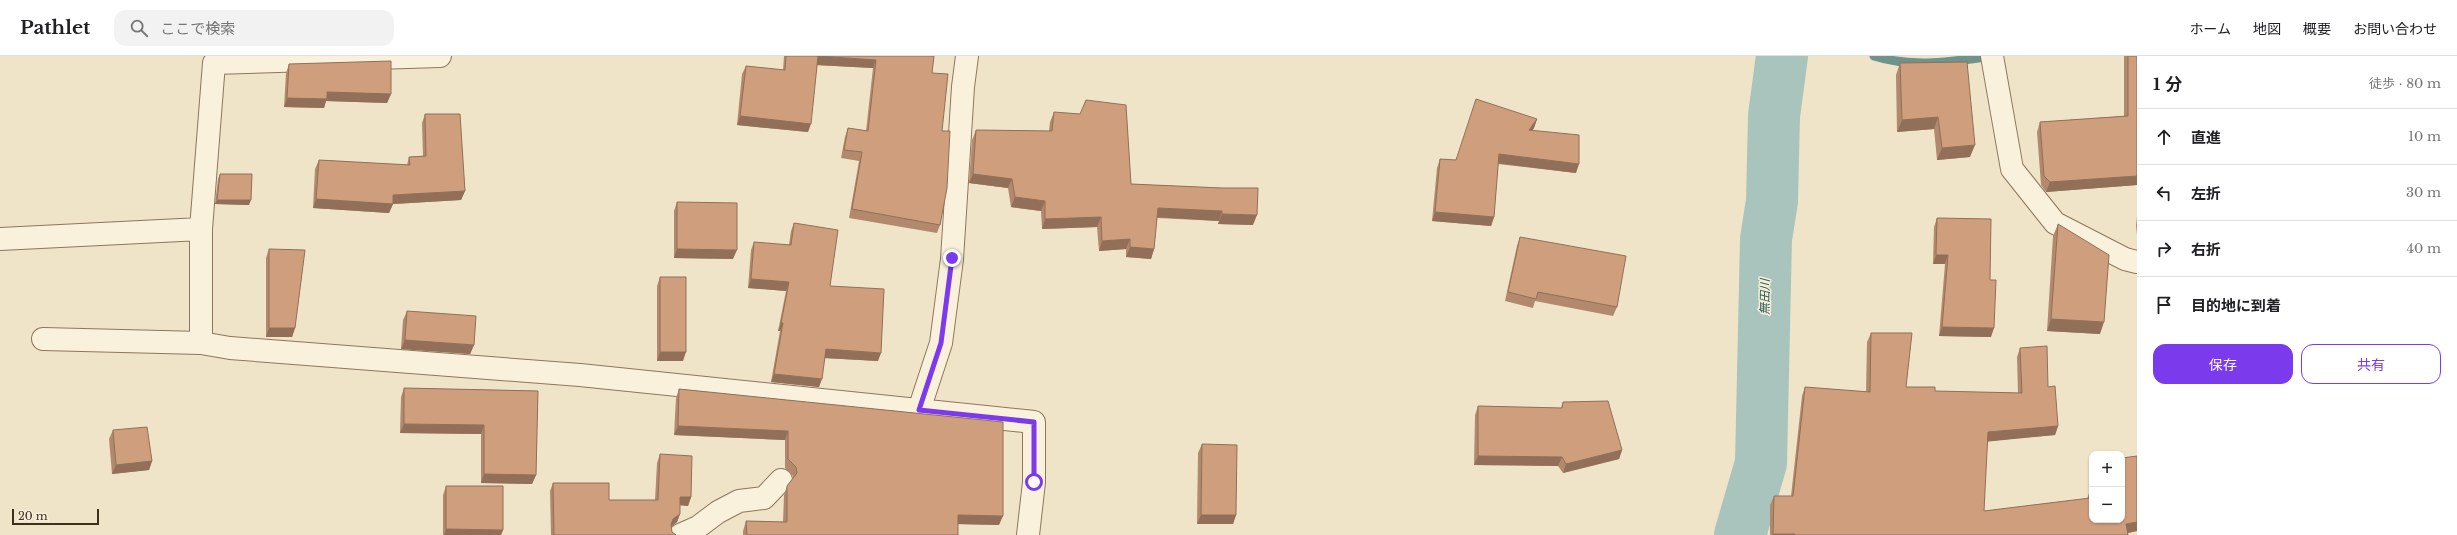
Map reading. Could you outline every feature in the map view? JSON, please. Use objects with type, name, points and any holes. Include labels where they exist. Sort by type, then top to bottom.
[{"type":"street","points":[[201,343],[201,229],[214,63],[440,56]]},
{"type":"street","points":[[919,410],[941,343],[952,258],[963,87],[967,56]]},
{"type":"street","points":[[1992,56],[2012,169],[2055,223],[2125,258],[2137,262]]},
{"type":"street","points":[[0,239],[201,229]]},
{"type":"street","points":[[43,339],[201,343],[230,348],[580,375],[1034,422],[1034,482],[1028,535]]},
{"type":"street","points":[[680,535],[698,527],[718,512],[739,501],[764,498],[781,480]]},
{"type":"building","points":[[786,56],[818,56],[811,124],[740,116],[746,66],[785,70]]},
{"type":"building","points":[[818,56],[934,56],[932,73],[948,74],[942,131],[950,131],[947,188],[940,225],[852,209],[862,152],[844,150],[848,128],[868,131],[876,60]]},
{"type":"building","points":[[2128,56],[2137,56],[2137,176],[2050,182],[2044,176],[2040,122],[2128,116]]},
{"type":"building","points":[[391,61],[391,94],[327,92],[327,99],[287,98],[289,64]]},
{"type":"building","points":[[1967,62],[1975,145],[1942,148],[1938,117],[1902,120],[1900,63]]},
{"type":"building","points":[[1476,99],[1537,119],[1529,130],[1579,135],[1579,164],[1499,154],[1494,217],[1435,212],[1440,159],[1456,160]]},
{"type":"building","points":[[1086,100],[1126,105],[1131,184],[1258,188],[1257,215],[1222,214],[1222,211],[1158,208],[1154,249],[1130,247],[1130,239],[1102,241],[1101,217],[1045,219],[1045,201],[1015,197],[1012,179],[973,174],[976,130],[1052,131],[1054,112],[1080,114]]},
{"type":"building","points":[[425,114],[460,114],[465,191],[393,195],[393,204],[316,199],[319,160],[410,165],[409,157],[426,156]]},
{"type":"building","points":[[220,174],[252,174],[251,200],[217,200]]},
{"type":"building","points":[[677,202],[737,203],[737,250],[677,249]]},
{"type":"building","points":[[1937,218],[1991,219],[1990,280],[1996,280],[1994,328],[1942,327],[1948,255],[1936,255]]},
{"type":"building","points":[[794,223],[838,230],[830,286],[884,289],[881,353],[826,349],[822,379],[774,374],[783,323],[781,323],[789,282],[751,279],[754,242],[791,245]]},
{"type":"building","points":[[2058,224],[2109,255],[2104,322],[2051,319]]},
{"type":"building","points":[[1520,237],[1626,256],[1617,307],[1538,292],[1536,299],[1508,292]]},
{"type":"building","points":[[269,249],[305,250],[295,328],[269,328]]},
{"type":"building","points":[[660,277],[686,277],[686,352],[660,352]]},
{"type":"building","points":[[407,311],[476,316],[474,345],[405,340]]},
{"type":"building","points":[[1871,333],[1912,333],[1906,387],[1935,387],[1935,391],[2022,393],[2020,348],[2047,346],[2048,387],[2055,386],[2058,426],[1988,432],[1984,511],[2089,498],[2089,523],[2125,523],[2125,458],[2137,456],[2137,522],[2126,524],[2128,535],[1773,534],[1774,496],[1793,496],[1805,387],[1870,392]]},
{"type":"building","points":[[404,388],[538,391],[536,475],[484,474],[484,425],[404,424]]},
{"type":"building","points":[[679,389],[1003,422],[1003,516],[958,515],[958,535],[747,535],[746,521],[787,522],[787,486],[797,473],[796,467],[788,459],[788,431],[678,426]]},
{"type":"building","points":[[1608,401],[1622,450],[1566,464],[1562,457],[1478,456],[1478,406],[1562,408],[1563,402]]},
{"type":"building","points":[[147,427],[152,461],[116,465],[113,430]]},
{"type":"building","points":[[1202,444],[1237,445],[1236,515],[1201,515]]},
{"type":"building","points":[[660,454],[692,456],[691,497],[680,497],[680,514],[673,519],[671,525],[672,532],[676,535],[554,535],[553,483],[609,483],[609,500],[658,500]]},
{"type":"building","points":[[446,486],[503,486],[503,530],[446,529]]},
{"type":"waterway","name":"無田川","points":[[1740,535],[1761,463],[1766,239],[1772,201],[1774,116],[1782,56]]},
{"type":"waterway","points":[[1874,56],[1888,60],[1917,63],[1947,62],[1991,56]]},
{"type":"route","points":[[952,258],[941,343],[919,410],[1034,422],[1034,482]]}]
